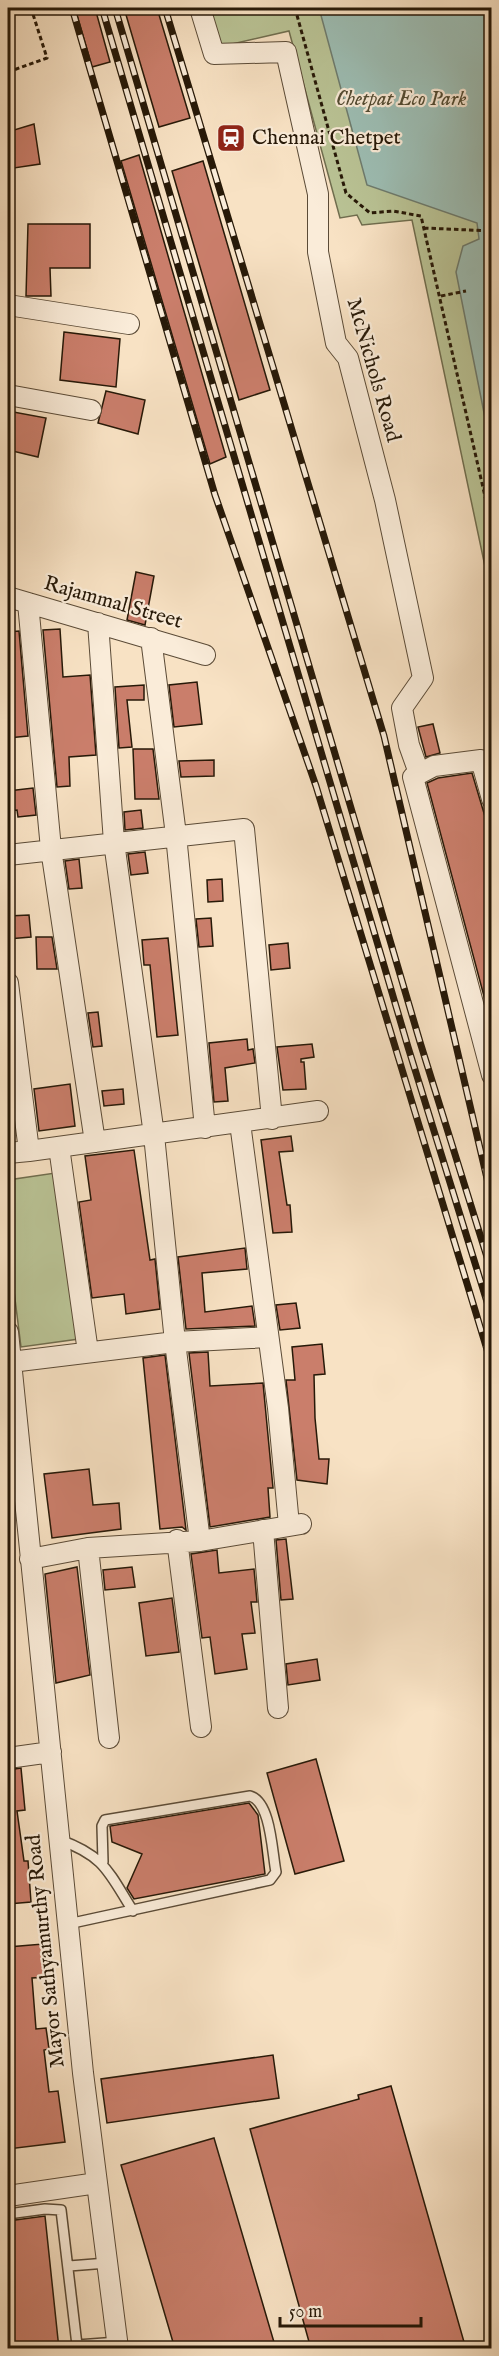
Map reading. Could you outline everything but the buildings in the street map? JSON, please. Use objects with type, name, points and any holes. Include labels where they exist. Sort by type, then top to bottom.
[{"type":"street","name":"McNichols Road","points":[[200,8],[214,54],[286,52],[318,194],[318,252],[336,343],[348,358],[385,500],[423,678],[402,708],[409,745],[427,770]]},
{"type":"street","points":[[8,305],[129,324]]},
{"type":"street","points":[[8,395],[91,411]]},
{"type":"street","name":"Rajammal Street","points":[[8,597],[206,655]]},
{"type":"street","points":[[28,603],[51,849],[95,1142]]},
{"type":"street","points":[[98,623],[114,842],[154,1135],[175,1342],[200,1541]]},
{"type":"street","points":[[151,638],[176,835],[205,1128]]},
{"type":"street","points":[[492,799],[481,760],[427,770],[413,777],[486,1064],[492,1075]]},
{"type":"street","points":[[8,855],[244,829],[272,1119]]},
{"type":"street","points":[[8,983],[29,1151]]},
{"type":"street","points":[[8,1153],[318,1111]]},
{"type":"street","points":[[30,1558],[88,1548],[177,1540],[200,1541],[295,1525],[240,1123]]},
{"type":"street","points":[[59,1147],[88,1352]]},
{"type":"street","name":"Mayor Sathyamurthy Road","points":[[8,1332],[14,1454],[30,1558],[68,1924],[118,2345]]},
{"type":"street","points":[[11,1362],[175,1342],[268,1337]]},
{"type":"street","points":[[263,1530],[278,1708]]},
{"type":"street","points":[[177,1540],[201,1727]]},
{"type":"street","points":[[88,1548],[109,1738]]},
{"type":"street","points":[[8,1758],[51,1752]]},
{"type":"street","points":[[8,2196],[97,2183]]},
{"type":"lane","points":[[68,1924],[274,1877],[276,1872],[265,1806],[250,1796],[105,1820],[102,1826],[103,1862]]},
{"type":"lane","points":[[60,1840],[80,1847],[103,1862],[133,1911]]},
{"type":"lane","points":[[8,2214],[45,2209],[62,2210],[77,2347],[118,2345]]},
{"type":"lane","points":[[69,2266],[107,2263]]},
{"type":"path","points":[[8,72],[46,58],[32,8]]},
{"type":"path","points":[[295,8],[346,193],[370,213],[393,211],[421,216],[492,527]]},
{"type":"path","points":[[424,228],[492,231]]},
{"type":"path","points":[[441,296],[466,291]]},
{"type":"path","points":[[483,489],[492,487]]},
{"type":"green space","name":"Chetpat Eco Park","points":[[209,8],[491,8],[491,595],[412,220],[362,225],[357,215],[340,218],[289,31],[219,47]]},
{"type":"green space","points":[[62,1172],[86,1338],[21,1347],[8,1243],[8,1180]]},
{"type":"water","points":[[319,8],[491,8],[491,448],[456,272],[463,246],[479,239],[477,223],[367,185]]},
{"type":"railway","points":[[72,8],[215,495],[316,786],[492,1366]]},
{"type":"railway","points":[[102,8],[408,1047],[492,1318]]},
{"type":"railway","points":[[115,8],[420,1042],[492,1273]]},
{"type":"railway","points":[[165,8],[384,736],[492,1200]]},
{"type":"place","name":"Chennai Chetpet","points":[[231,138]]}]
